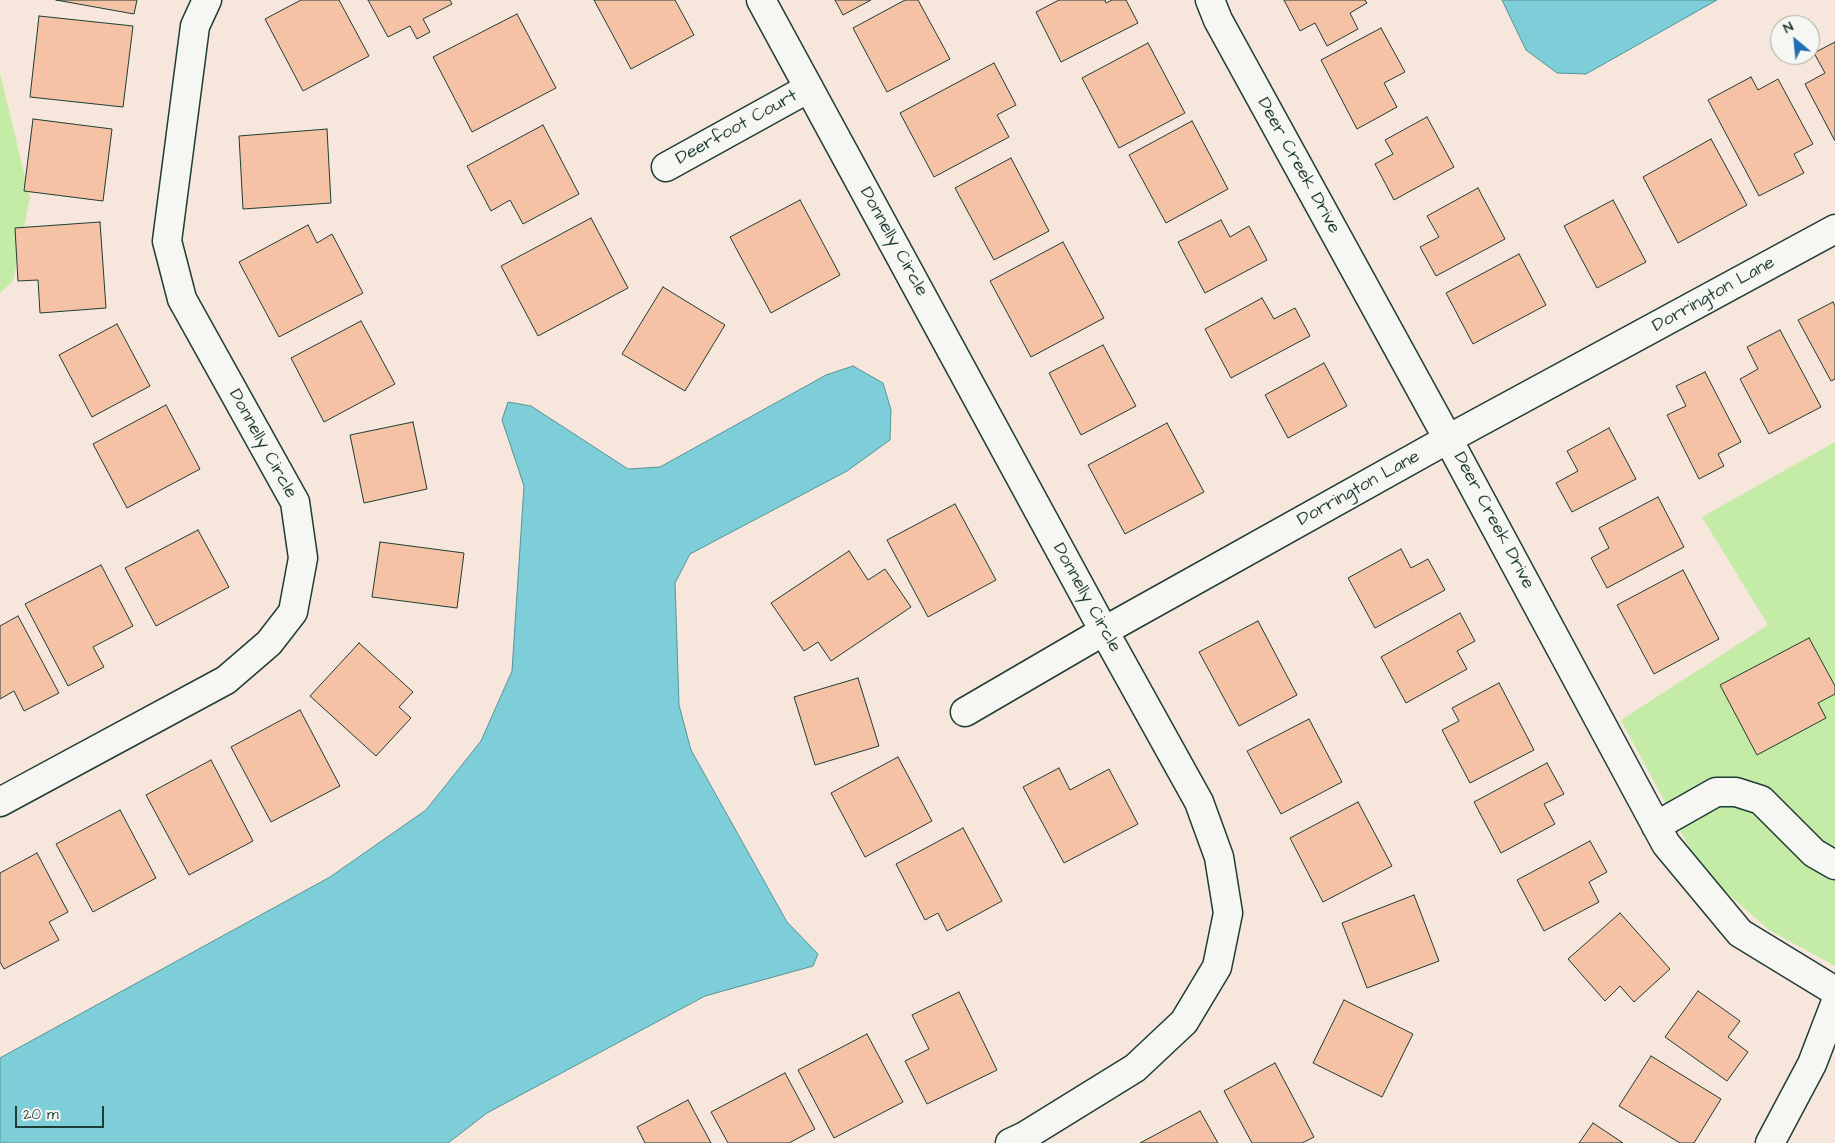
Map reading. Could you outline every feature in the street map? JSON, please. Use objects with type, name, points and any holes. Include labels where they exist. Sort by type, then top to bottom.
[{"type":"street","name":"Donnelly Circle","points":[[0,802],[226,680],[269,643],[293,612],[303,558],[295,502],[182,299],[166,241],[194,26],[207,0]]},
{"type":"street","name":"Donnelly Circle","points":[[761,0],[1199,802],[1219,857],[1228,913],[1217,967],[1184,1022],[1135,1068],[1025,1136],[1010,1143]]},
{"type":"street","name":"Deer Creek Drive","points":[[1210,0],[1218,20],[1448,439],[1666,844],[1740,933],[1835,991]]},
{"type":"street","name":"Deerfoot Court","points":[[666,167],[809,88]]},
{"type":"street","name":"Dorrington Lane","points":[[964,712],[1104,631],[1448,439],[1835,229]]},
{"type":"street","points":[[1656,826],[1716,792],[1736,792],[1760,800],[1814,853],[1835,865]]},
{"type":"street","points":[[1770,1143],[1812,1064],[1835,1004]]},
{"type":"green space","points":[[0,73],[30,198],[13,281],[0,293]]},
{"type":"green space","points":[[1835,442],[1835,966],[1769,930],[1702,871],[1621,720],[1768,625],[1702,517]]},
{"type":"water","points":[[1502,0],[1717,0],[1586,74],[1557,73],[1526,50]]},
{"type":"water","points":[[853,366],[883,383],[891,410],[890,440],[847,471],[690,554],[675,583],[679,705],[691,750],[787,922],[818,954],[813,966],[705,996],[487,1113],[448,1143],[0,1143],[0,1058],[330,877],[426,810],[481,741],[512,671],[524,486],[502,420],[508,402],[531,406],[628,469],[660,467],[826,375]]},
{"type":"building","points":[[56,0],[137,0],[134,14]]},
{"type":"building","points":[[301,0],[339,0],[369,56],[303,91],[265,19]]},
{"type":"building","points":[[368,0],[450,0],[452,4],[423,19],[430,32],[417,39],[410,26],[388,37]]},
{"type":"building","points":[[594,0],[675,0],[694,35],[631,69]]},
{"type":"building","points":[[835,0],[871,0],[843,15]]},
{"type":"building","points":[[905,0],[918,0],[950,59],[887,92],[853,28]]},
{"type":"building","points":[[1059,0],[1105,0],[1106,3],[1112,0],[1126,0],[1138,23],[1061,62],[1036,12]]},
{"type":"building","points":[[1284,0],[1365,0],[1367,3],[1350,13],[1358,29],[1327,46],[1315,23],[1300,31]]},
{"type":"building","points":[[517,14],[556,88],[472,132],[433,57]]},
{"type":"building","points":[[39,16],[133,26],[123,107],[30,97]]},
{"type":"building","points":[[1381,28],[1405,72],[1384,83],[1397,107],[1357,129],[1321,60]]},
{"type":"building","points":[[1835,42],[1835,141],[1805,84],[1825,73],[1820,64],[1820,50]]},
{"type":"building","points":[[1148,43],[1185,113],[1119,148],[1082,78]]},
{"type":"building","points":[[994,63],[1016,105],[997,115],[1009,137],[934,177],[900,113]]},
{"type":"building","points":[[1751,77],[1758,90],[1778,79],[1813,144],[1794,154],[1804,173],[1759,196],[1708,100]]},
{"type":"building","points":[[1427,117],[1454,167],[1394,200],[1375,164],[1393,154],[1385,140]]},
{"type":"building","points":[[33,119],[112,129],[103,201],[24,191]]},
{"type":"building","points":[[1192,121],[1228,189],[1166,223],[1129,155]]},
{"type":"building","points":[[543,125],[579,194],[523,224],[510,200],[491,211],[467,166]]},
{"type":"building","points":[[327,129],[331,203],[243,209],[239,136]]},
{"type":"building","points":[[1711,139],[1747,205],[1678,243],[1643,177]]},
{"type":"building","points":[[1011,158],[1049,231],[994,260],[955,188]]},
{"type":"building","points":[[1478,188],[1505,239],[1436,276],[1420,247],[1439,237],[1427,216]]},
{"type":"building","points":[[800,200],[840,275],[771,313],[730,237]]},
{"type":"building","points":[[1613,200],[1646,262],[1597,288],[1564,226]]},
{"type":"building","points":[[591,218],[628,288],[538,336],[501,266]]},
{"type":"building","points":[[1221,220],[1230,237],[1249,226],[1267,260],[1205,293],[1178,242]]},
{"type":"building","points":[[100,222],[106,308],[40,313],[38,280],[18,281],[15,228]]},
{"type":"building","points":[[308,225],[317,243],[332,234],[363,293],[279,337],[239,262]]},
{"type":"building","points":[[1063,242],[1104,318],[1031,357],[990,281]]},
{"type":"building","points":[[1519,254],[1546,305],[1473,344],[1446,293]]},
{"type":"building","points":[[663,287],[725,325],[685,391],[622,354]]},
{"type":"building","points":[[1262,298],[1274,319],[1295,308],[1310,336],[1231,378],[1205,329]]},
{"type":"building","points":[[1833,302],[1835,306],[1835,379],[1831,381],[1798,320]]},
{"type":"building","points":[[361,321],[395,384],[324,422],[291,358]]},
{"type":"building","points":[[117,324],[150,386],[92,417],[59,355]]},
{"type":"building","points":[[1780,330],[1821,407],[1769,434],[1740,379],[1758,369],[1747,347]]},
{"type":"building","points":[[1103,345],[1136,406],[1081,435],[1049,373]]},
{"type":"building","points":[[1324,363],[1347,406],[1288,438],[1265,395]]},
{"type":"building","points":[[1705,372],[1741,442],[1718,454],[1724,466],[1699,479],[1667,415],[1686,406],[1676,386]]},
{"type":"building","points":[[166,405],[200,469],[127,508],[93,444]]},
{"type":"building","points":[[413,422],[427,489],[364,503],[350,435]]},
{"type":"building","points":[[1167,423],[1204,492],[1125,534],[1088,465]]},
{"type":"building","points":[[1609,428],[1636,479],[1572,512],[1556,483],[1578,471],[1567,451]]},
{"type":"building","points":[[1658,497],[1684,547],[1607,588],[1591,558],[1609,548],[1599,528]]},
{"type":"building","points":[[955,504],[996,580],[928,617],[887,540]]},
{"type":"building","points":[[198,530],[229,587],[156,626],[125,568]]},
{"type":"building","points":[[380,542],[464,553],[457,608],[372,597]]},
{"type":"building","points":[[1401,549],[1411,568],[1428,559],[1445,590],[1375,628],[1348,578]]},
{"type":"building","points":[[849,551],[868,580],[885,569],[911,607],[831,661],[818,642],[804,651],[771,603]]},
{"type":"building","points":[[101,565],[133,626],[93,647],[104,667],[68,686],[25,604]]},
{"type":"building","points":[[1683,570],[1719,639],[1654,674],[1617,605]]},
{"type":"building","points":[[1460,613],[1475,641],[1457,651],[1467,669],[1406,703],[1381,657]]},
{"type":"building","points":[[18,616],[59,693],[24,711],[14,691],[0,699],[0,626]]},
{"type":"building","points":[[1258,621],[1297,695],[1239,726],[1199,652]]},
{"type":"building","points":[[1809,638],[1835,686],[1835,694],[1818,703],[1826,718],[1757,755],[1720,685]]},
{"type":"building","points":[[359,643],[413,692],[399,707],[411,718],[376,756],[310,696]]},
{"type":"building","points":[[858,678],[879,746],[815,765],[794,697]]},
{"type":"building","points":[[1499,683],[1534,750],[1470,783],[1442,730],[1459,721],[1452,708]]},
{"type":"building","points":[[300,710],[340,786],[271,822],[231,747]]},
{"type":"building","points":[[1309,719],[1342,782],[1281,814],[1247,751]]},
{"type":"building","points":[[898,757],[932,821],[865,857],[831,793]]},
{"type":"building","points":[[211,760],[253,841],[189,875],[146,795]]},
{"type":"building","points":[[1547,763],[1564,794],[1544,804],[1555,824],[1501,853],[1474,802]]},
{"type":"building","points":[[1059,768],[1070,790],[1109,769],[1138,824],[1064,863],[1023,787]]},
{"type":"building","points":[[1358,802],[1392,866],[1323,902],[1290,838]]},
{"type":"building","points":[[120,810],[156,878],[93,912],[56,844]]},
{"type":"building","points":[[963,828],[1002,901],[947,931],[938,913],[925,920],[896,864]]},
{"type":"building","points":[[1590,841],[1607,872],[1589,882],[1599,902],[1544,931],[1517,880]]},
{"type":"building","points":[[37,853],[68,912],[49,922],[59,940],[4,969],[0,962],[0,873]]},
{"type":"building","points":[[1414,895],[1439,961],[1367,988],[1342,923]]},
{"type":"building","points":[[1620,913],[1670,969],[1634,1002],[1620,986],[1605,1001],[1568,959]]},
{"type":"building","points":[[1698,991],[1740,1021],[1728,1037],[1748,1052],[1727,1081],[1665,1037]]},
{"type":"building","points":[[959,992],[997,1070],[927,1104],[905,1061],[929,1049],[912,1015]]},
{"type":"building","points":[[1344,1000],[1413,1034],[1382,1097],[1313,1063]]},
{"type":"building","points":[[867,1034],[903,1102],[834,1138],[798,1070]]},
{"type":"building","points":[[1651,1056],[1721,1099],[1694,1143],[1680,1143],[1619,1106]]},
{"type":"building","points":[[1275,1063],[1314,1137],[1302,1143],[1252,1143],[1224,1091]]},
{"type":"building","points":[[785,1073],[815,1129],[789,1143],[728,1143],[711,1112]]},
{"type":"building","points":[[688,1100],[711,1143],[645,1143],[637,1127]]},
{"type":"building","points":[[1200,1111],[1218,1143],[1140,1143]]},
{"type":"building","points":[[1593,1123],[1623,1143],[1579,1143]]}]
